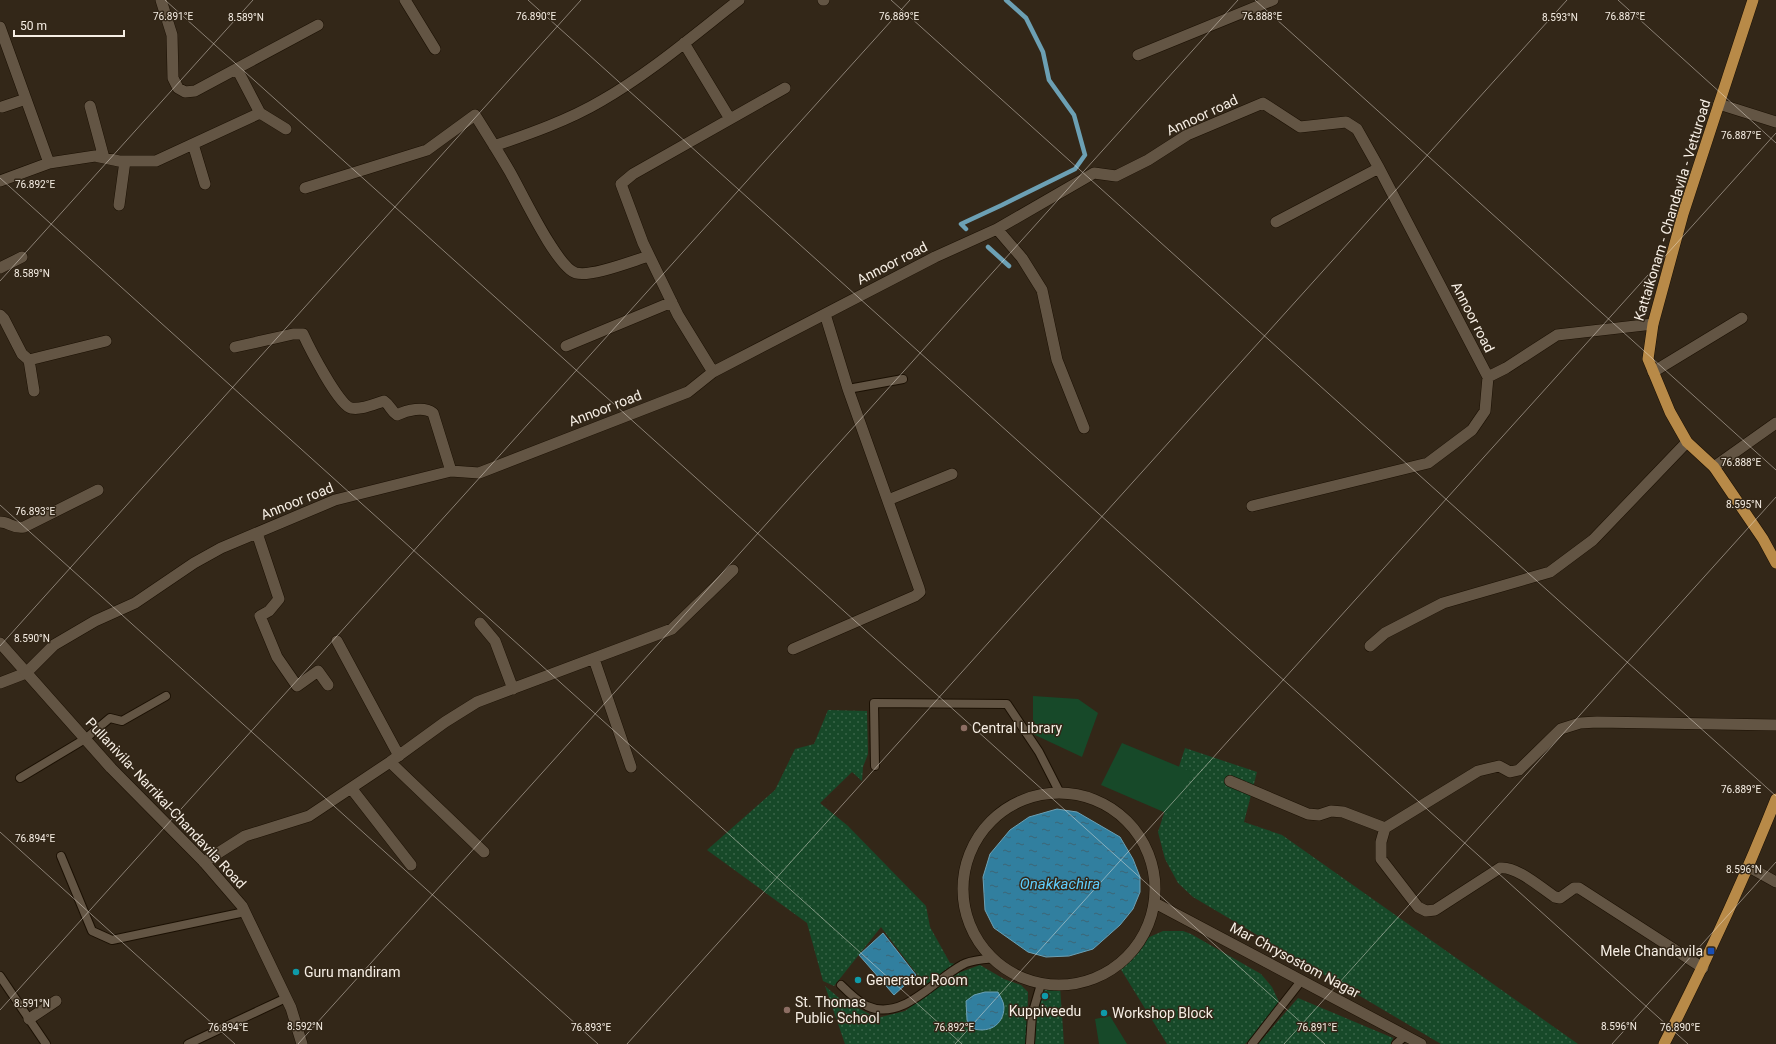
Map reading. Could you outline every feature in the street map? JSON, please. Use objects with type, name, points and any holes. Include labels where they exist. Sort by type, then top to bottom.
[{"type":"main road","name":"Kattaikonam - Chandavila - Vetturoad","points":[[1753,0],[1683,214],[1653,324],[1648,359],[1670,412],[1687,442],[1714,467],[1763,538],[1776,563]]},
{"type":"main road","points":[[1664,1044],[1703,968],[1749,867],[1776,799]]},
{"type":"street","points":[[161,0],[172,35],[173,78],[178,88],[185,92],[195,91],[318,25]]},
{"type":"street","points":[[405,0],[435,49]]},
{"type":"street","points":[[494,146],[522,137],[601,101],[660,62],[739,0]]},
{"type":"street","points":[[1138,55],[1273,0]]},
{"type":"street","points":[[0,27],[48,163]]},
{"type":"street","points":[[684,43],[730,119]]},
{"type":"street","points":[[237,69],[260,113],[286,129]]},
{"type":"street","points":[[713,372],[672,302],[649,256],[621,184],[633,174],[785,88]]},
{"type":"street","points":[[2,107],[26,99]]},
{"type":"street","name":"Annoor road","points":[[26,673],[54,645],[95,621],[135,603],[194,563],[214,552],[335,500],[451,471],[479,474],[688,392],[713,372],[935,257],[997,229],[1094,173],[1116,176],[1148,160],[1187,135],[1224,121],[1263,103],[1300,127],[1346,122],[1357,129],[1379,168],[1488,377]]},
{"type":"street","points":[[1719,104],[1776,122]]},
{"type":"street","points":[[90,106],[104,158]]},
{"type":"street","points":[[0,181],[48,163],[95,156],[125,161],[156,161],[260,113]]},
{"type":"street","points":[[305,188],[427,150],[475,115],[542,232],[564,263],[574,273],[586,275],[649,256]]},
{"type":"street","points":[[193,144],[205,184]]},
{"type":"street","points":[[119,205],[125,161]]},
{"type":"street","points":[[1276,222],[1379,168]]},
{"type":"street","points":[[997,229],[1022,258],[1042,290],[1057,360],[1084,428]]},
{"type":"street","points":[[0,268],[22,257]]},
{"type":"street","points":[[566,346],[672,302]]},
{"type":"street","points":[[793,649],[915,596],[920,592],[848,389],[825,314]]},
{"type":"street","points":[[0,315],[4,319],[22,354],[29,360],[34,391]]},
{"type":"street","points":[[1653,372],[1742,318]]},
{"type":"street","points":[[1252,506],[1428,463],[1472,430],[1485,411],[1488,377],[1506,368],[1557,335],[1653,324]]},
{"type":"street","points":[[235,347],[293,334],[303,334],[312,354],[342,402],[349,408],[359,408],[384,401],[388,404],[392,412],[397,415],[404,412],[424,409],[428,409],[433,413],[451,471]]},
{"type":"street","points":[[29,360],[106,341]]},
{"type":"street","points":[[1714,467],[1776,423]]},
{"type":"street","points":[[1370,646],[1385,633],[1443,603],[1550,572],[1593,540],[1687,442]]},
{"type":"street","points":[[888,500],[952,474]]},
{"type":"street","points":[[0,522],[5,522],[16,528],[24,527],[98,490]]},
{"type":"street","points":[[257,533],[279,599],[269,611],[260,616],[277,656],[297,686],[318,671],[328,685]]},
{"type":"street","points":[[204,862],[246,836],[309,816],[394,759],[445,722],[477,702],[672,630],[733,570]]},
{"type":"street","points":[[480,623],[495,641],[513,689]]},
{"type":"street","points":[[337,641],[394,759],[484,852]]},
{"type":"street","name":"Pullanivila- Narrikal-Chandavila Road","points":[[0,643],[116,774],[204,862],[242,906],[286,998],[302,1044]]},
{"type":"street","points":[[594,659],[631,767]]},
{"type":"street","points":[[0,683],[26,673]]},
{"type":"street","points":[[1703,968],[1579,888],[1574,888],[1560,898],[1555,897],[1514,870],[1505,867],[1500,868],[1435,910],[1426,911],[1418,907],[1381,859],[1381,842],[1385,828],[1478,771],[1499,766],[1510,772],[1519,770],[1561,729],[1580,723],[1776,725]]},
{"type":"street","points":[[1230,781],[1308,814],[1319,815],[1331,811],[1344,812],[1385,828]]},
{"type":"street","points":[[351,788],[411,865]]},
{"type":"street","points":[[1060,793],[1087,797],[1100,802],[1112,808],[1133,826],[1147,849],[1155,875],[1155,903],[1148,928],[1134,950],[1115,968],[1092,980],[1067,985],[1041,984],[1014,975],[992,958],[974,936],[965,909],[963,880],[970,853],[985,828],[1006,809],[1032,797],[1060,793]]},
{"type":"street","points":[[1749,867],[1776,882]]},
{"type":"street","name":"Mar Chrysostom Nagar","points":[[1155,903],[1421,1044]]},
{"type":"street","points":[[29,1019],[56,1001]]},
{"type":"lane","points":[[848,389],[903,379]]},
{"type":"lane","points":[[20,778],[85,739],[110,718],[122,721],[166,696]]},
{"type":"lane","points":[[875,766],[874,703],[1007,704],[1039,752],[1060,793]]},
{"type":"lane","points":[[61,856],[92,931],[112,940],[245,912]]},
{"type":"lane","points":[[841,985],[857,1000],[868,1006],[879,1010],[895,1008],[913,999],[963,964],[992,958]]},
{"type":"lane","points":[[0,976],[46,1044]]},
{"type":"lane","points":[[1252,1044],[1261,1035],[1301,981]]},
{"type":"lane","points":[[1030,1044],[1032,1015],[1041,984]]},
{"type":"lane","points":[[188,1044],[286,998]]},
{"type":"lane","points":[[1261,1035],[1264,1044]]},
{"type":"lane","points":[[1396,1044],[1405,1036]]},
{"type":"green space","points":[[1033,696],[1078,699],[1098,713],[1082,757],[1033,734]]},
{"type":"green space","points":[[828,710],[867,711],[868,754],[863,767],[862,781],[852,772],[820,803],[848,826],[926,906],[930,927],[950,963],[956,964],[925,985],[881,927],[834,986],[823,981],[807,923],[707,850],[775,790],[795,749],[814,744]]},
{"type":"green space","points":[[1122,743],[1192,772],[1173,816],[1101,785]]},
{"type":"green space","points":[[1185,748],[1257,772],[1244,822],[1282,835],[1578,1044],[1441,1044],[1193,897],[1178,883],[1165,859],[1158,832]]},
{"type":"green space","points":[[1163,931],[1183,931],[1191,934],[1261,974],[1272,987],[1279,1002],[1257,1032],[1245,1044],[1167,1044],[1120,968],[1145,939]]},
{"type":"green space","points":[[980,965],[1004,979],[1021,985],[1028,992],[1027,1044],[845,1044],[825,986],[839,998],[877,1018],[905,1011],[958,973]]},
{"type":"green space","points":[[1041,984],[1060,986],[1064,1044],[1035,1044],[1036,1020]]},
{"type":"green space","points":[[1298,998],[1393,1038],[1391,1044],[1258,1044]]},
{"type":"green space","points":[[1110,1016],[1127,1044],[1099,1044],[1095,1019]]},
{"type":"water","name":"Onakkachira","points":[[1057,809],[1077,812],[1120,837],[1133,859],[1140,877],[1140,892],[1133,909],[1120,925],[1093,949],[1069,956],[1046,957],[1028,952],[994,928],[985,910],[983,877],[990,854],[1010,830],[1029,817]]},
{"type":"water","points":[[883,933],[916,975],[894,995],[859,955]]},
{"type":"water","points":[[985,992],[998,992],[1004,1005],[1003,1014],[998,1024],[994,1027],[977,1030],[971,1028],[967,1020],[966,1001],[974,995]]},
{"type":"waterway","points":[[966,229],[961,224],[1075,169],[1085,155],[1074,115],[1049,80],[1043,52],[1026,18],[1006,0]]},
{"type":"waterway","points":[[988,247],[1009,266]]},
{"type":"place","name":"Central Library","points":[[964,728]]},
{"type":"place","name":"Mele Chandavila","points":[[1711,951]]},
{"type":"place","name":"Guru mandiram","points":[[296,972]]},
{"type":"place","name":"Generator Room","points":[[858,980]]},
{"type":"place","name":"Kuppiveedu","points":[[1045,996]]},
{"type":"place","name":"St. Thomas Public School","points":[[787,1010]]},
{"type":"place","name":"Workshop Block","points":[[1104,1013]]}]
